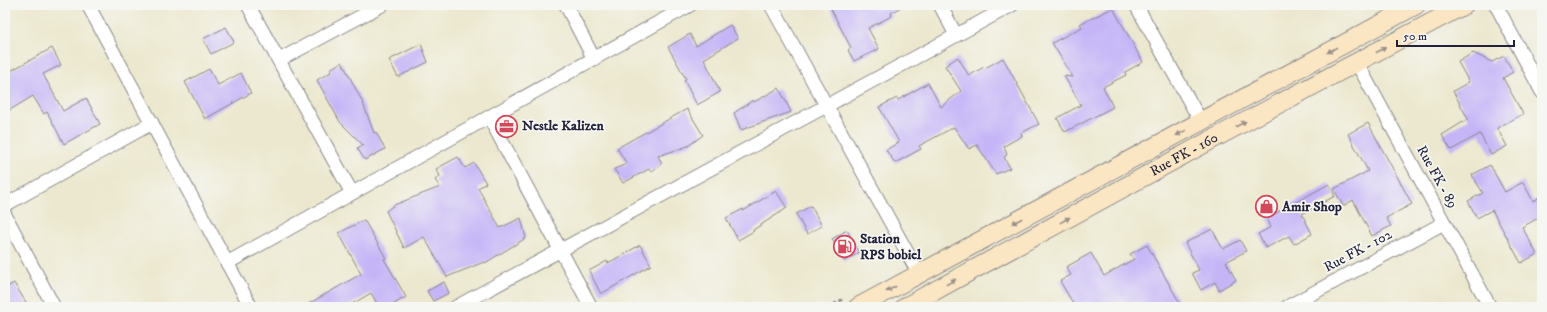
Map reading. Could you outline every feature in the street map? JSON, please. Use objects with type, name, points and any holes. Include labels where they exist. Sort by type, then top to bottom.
[{"type":"main road","name":"Rue FK - 160","points":[[858,307],[1416,5]]},
{"type":"main road","name":"Rue FK - 160","points":[[905,307],[933,300],[1211,140],[1464,5]]},
{"type":"main road","points":[[919,274],[933,300]]},
{"type":"street","points":[[88,5],[251,307]]},
{"type":"street","points":[[248,5],[352,193]]},
{"type":"street","points":[[279,60],[382,5]]},
{"type":"street","points":[[566,5],[594,59]]},
{"type":"street","points":[[227,263],[690,5]]},
{"type":"street","points":[[771,5],[919,274]]},
{"type":"street","points":[[940,5],[956,36]]},
{"type":"street","points":[[456,307],[1012,5]]},
{"type":"street","points":[[1136,5],[1201,122]]},
{"type":"street","points":[[1496,5],[1542,92]]},
{"type":"street","name":"Rue FK - 89","points":[[1357,63],[1490,307]]},
{"type":"street","points":[[489,117],[591,307]]},
{"type":"street","points":[[5,205],[152,123]]},
{"type":"street","points":[[5,215],[54,307]]},
{"type":"street","name":"Rue FK - 102","points":[[1287,307],[1444,223]]},
{"type":"building","points":[[829,5],[904,5],[891,13],[892,16],[868,28],[879,49],[854,61],[848,50],[851,48]]},
{"type":"building","points":[[1113,8],[1143,62],[1125,72],[1126,75],[1103,87],[1113,107],[1065,132],[1057,118],[1081,105],[1064,76],[1073,77],[1052,43],[1082,27],[1080,24]]},
{"type":"building","points":[[730,25],[738,38],[704,59],[720,92],[697,105],[684,80],[686,79],[668,47],[690,34],[696,46]]},
{"type":"building","points":[[226,27],[234,42],[211,54],[203,39]]},
{"type":"building","points":[[421,44],[428,62],[398,77],[389,60]]},
{"type":"building","points":[[52,48],[61,65],[43,74],[63,111],[86,98],[100,124],[64,144],[47,112],[44,114],[33,96],[5,113],[5,74]]},
{"type":"building","points":[[1473,53],[1492,62],[1504,56],[1513,72],[1503,78],[1523,114],[1497,128],[1507,146],[1491,155],[1480,134],[1451,150],[1442,135],[1468,119],[1453,91],[1469,82],[1458,62]]},
{"type":"building","points":[[958,57],[969,76],[1003,58],[1039,124],[1021,133],[1022,136],[1004,146],[1007,155],[1004,157],[1010,168],[996,174],[977,145],[969,149],[954,127],[919,146],[921,149],[895,163],[886,150],[899,142],[879,107],[897,98],[898,100],[928,83],[941,107],[961,91],[945,66]]},
{"type":"building","points":[[342,62],[363,103],[374,133],[376,132],[385,149],[365,160],[357,148],[363,145],[340,122],[317,80],[331,72],[330,69]]},
{"type":"building","points":[[209,69],[218,85],[241,73],[251,93],[205,119],[185,82]]},
{"type":"building","points":[[779,88],[791,112],[741,130],[734,113],[753,100],[754,102]]},
{"type":"building","points":[[687,109],[703,135],[688,146],[658,156],[662,163],[651,172],[649,169],[623,183],[614,169],[627,164],[617,148]]},
{"type":"building","points":[[1368,123],[1412,204],[1386,218],[1391,226],[1372,236],[1353,200],[1343,206],[1334,189],[1368,171],[1348,134]]},
{"type":"building","points":[[458,157],[465,168],[474,163],[486,183],[478,188],[500,228],[521,218],[526,238],[485,263],[484,262],[447,277],[424,237],[404,248],[386,211],[394,205],[440,187],[435,180],[440,176],[436,169]]},
{"type":"building","points":[[1490,165],[1505,192],[1523,182],[1533,201],[1542,196],[1542,216],[1522,227],[1537,254],[1521,263],[1492,210],[1477,218],[1468,201],[1483,193],[1472,175]]},
{"type":"building","points":[[1329,184],[1335,196],[1302,214],[1312,234],[1294,244],[1289,236],[1266,248],[1258,234],[1271,227],[1267,218]]},
{"type":"building","points":[[776,191],[787,208],[753,230],[754,231],[738,240],[726,218],[743,209],[743,211]]},
{"type":"building","points":[[811,206],[822,226],[807,234],[796,214]]},
{"type":"building","points":[[364,220],[406,297],[389,307],[379,307],[371,293],[347,307],[303,307],[361,274],[339,233]]},
{"type":"building","points":[[1212,229],[1223,249],[1240,240],[1246,251],[1226,262],[1236,280],[1219,290],[1215,282],[1201,290],[1192,273],[1199,270],[1185,243]]},
{"type":"building","points":[[847,230],[859,253],[844,261],[832,239]]},
{"type":"building","points":[[640,245],[651,265],[601,294],[589,271],[607,261],[608,263]]},
{"type":"building","points":[[1147,245],[1182,307],[1075,307],[1060,281],[1071,275],[1066,267],[1091,253],[1104,276],[1134,259],[1130,254]]},
{"type":"building","points":[[444,282],[449,293],[433,301],[427,291]]},
{"type":"building","points":[[14,283],[29,307],[5,307],[5,288]]},
{"type":"place","name":"Nestle Kalizen","points":[[507,126]]},
{"type":"place","name":"Amir Shop","points":[[1266,207]]},
{"type":"place","name":"Station RPS bobiel","points":[[844,247]]}]
